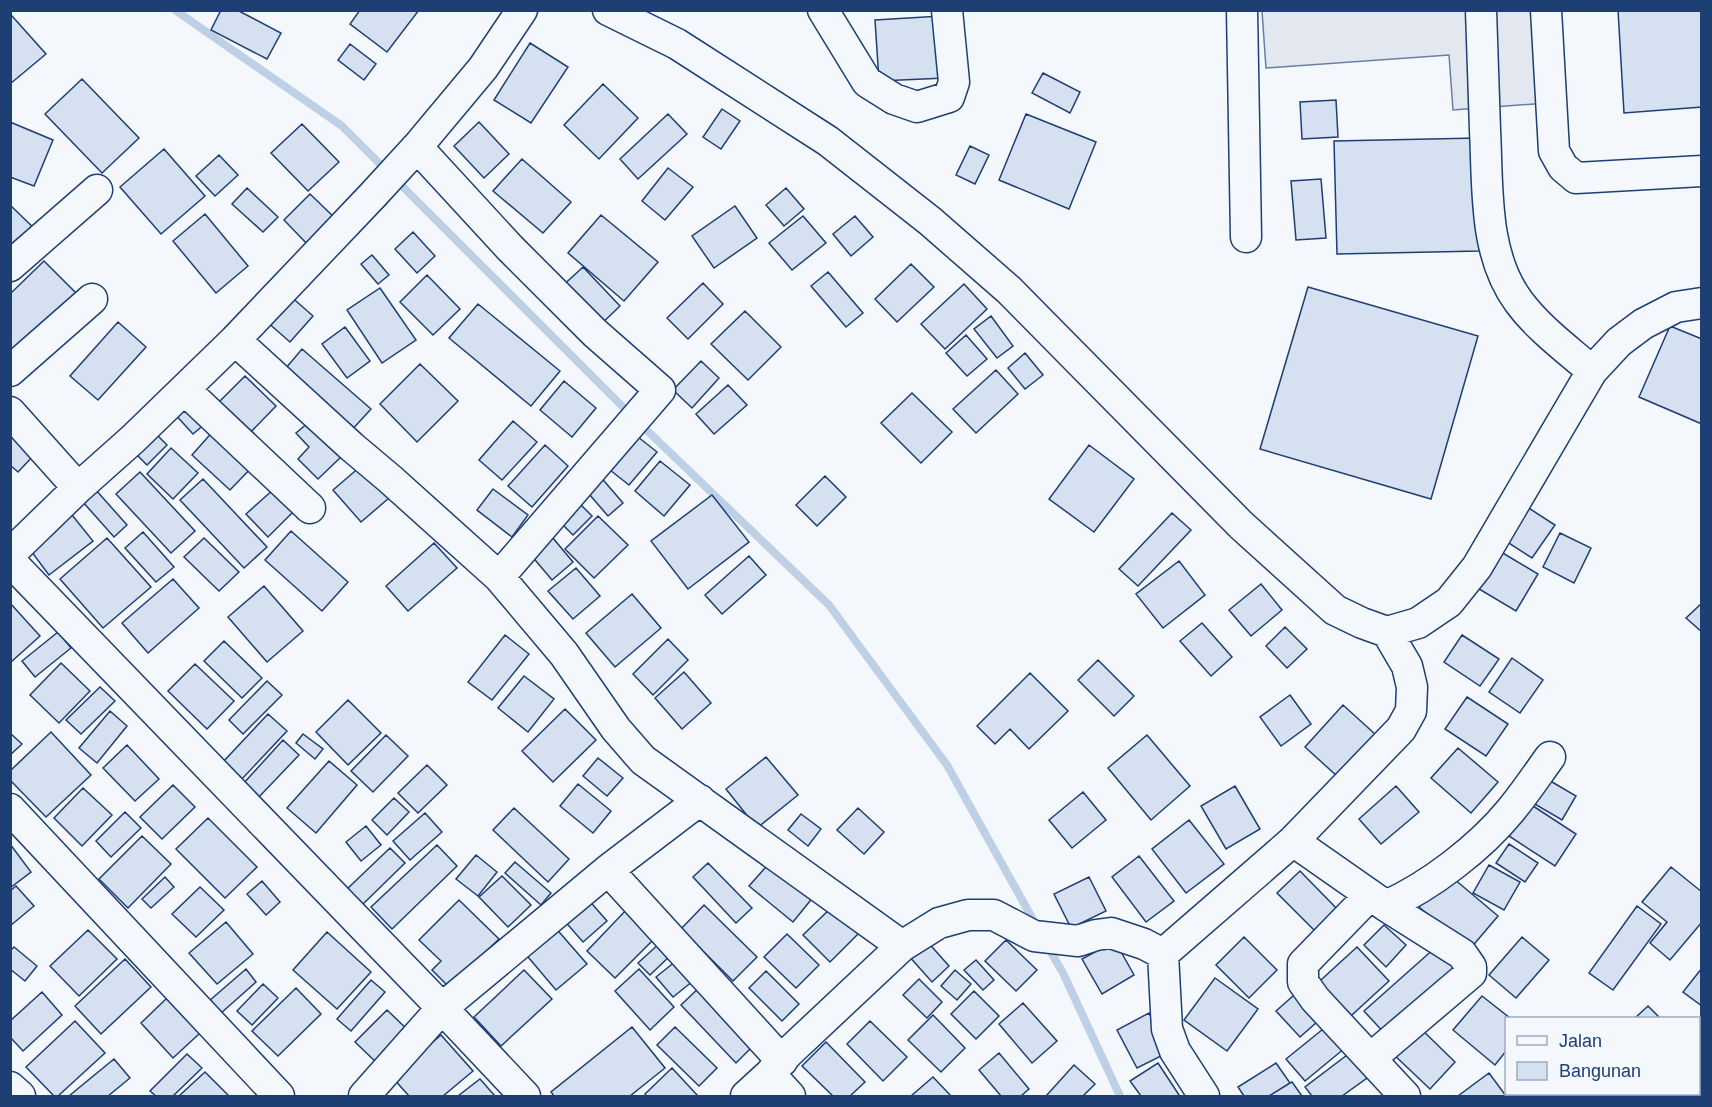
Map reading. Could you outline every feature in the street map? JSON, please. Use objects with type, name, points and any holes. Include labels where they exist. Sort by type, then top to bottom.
[{"type":"street","points":[[10,554],[185,390],[373,195],[413,152],[483,68],[522,10]]},
{"type":"street","points":[[823,10],[867,82],[894,99],[917,107],[949,97],[954,82],[946,10]]},
{"type":"street","points":[[1242,10],[1246,237]]},
{"type":"street","points":[[1481,10],[1491,232],[1501,268],[1518,301],[1538,323],[1592,371]]},
{"type":"street","points":[[1546,10],[1554,151],[1563,167],[1576,178],[1701,171]]},
{"type":"street","points":[[612,11],[677,44],[828,141],[930,221],[1009,290],[1241,525],[1335,609],[1362,623],[1387,632],[1418,623],[1449,602],[1477,567],[1592,371],[1619,342],[1643,324],[1676,307],[1701,303]]},
{"type":"street","points":[[413,152],[595,333],[660,390],[499,577]]},
{"type":"street","points":[[10,266],[97,190]]},
{"type":"street","points":[[10,371],[92,299]]},
{"type":"street","points":[[235,340],[499,577],[564,654],[610,722],[643,760],[902,946]]},
{"type":"street","points":[[185,390],[310,508]]},
{"type":"street","points":[[10,412],[78,488]]},
{"type":"street","points":[[10,561],[525,1096]]},
{"type":"street","points":[[1163,954],[1293,841],[1401,729],[1411,711],[1412,687],[1407,666],[1387,632]]},
{"type":"street","points":[[1405,1096],[1316,999],[1303,982],[1301,974],[1303,964],[1378,900],[1410,895],[1478,843],[1510,811],[1550,757]]},
{"type":"street","points":[[364,1096],[442,1008],[608,870],[700,800]]},
{"type":"street","points":[[10,809],[279,1096]]},
{"type":"street","points":[[1293,841],[1378,900],[1462,954],[1471,967],[1471,974],[1371,1058]]},
{"type":"street","points":[[608,870],[776,1068],[790,1096]]},
{"type":"street","points":[[746,1096],[902,946],[939,923],[968,915],[994,915],[1034,936],[1078,941],[1111,933],[1144,944],[1163,954]]},
{"type":"street","points":[[1163,954],[1167,1029],[1175,1051],[1204,1096]]},
{"type":"street","points":[[10,1087],[20,1096]]},
{"type":"shaded area","points":[[1262,11],[1542,11],[1548,103],[1453,110],[1449,55],[1266,68]]},
{"type":"building","points":[[221,10],[237,10],[281,33],[267,59],[211,30]]},
{"type":"building","points":[[360,10],[419,10],[387,52],[350,24]]},
{"type":"building","points":[[1618,10],[1702,10],[1702,107],[1624,113]]},
{"type":"building","points":[[12,16],[46,54],[10,84],[10,17]]},
{"type":"building","points":[[941,16],[945,78],[879,81],[875,20]]},
{"type":"building","points":[[530,43],[568,67],[531,123],[494,100]]},
{"type":"building","points":[[350,44],[376,64],[364,80],[338,60]]},
{"type":"building","points":[[1043,73],[1080,92],[1070,113],[1032,93]]},
{"type":"building","points":[[82,79],[139,138],[102,173],[45,114]]},
{"type":"building","points":[[603,84],[638,118],[599,159],[564,125]]},
{"type":"building","points":[[1336,100],[1338,137],[1302,139],[1300,102]]},
{"type":"building","points":[[722,109],[740,121],[721,149],[703,137]]},
{"type":"building","points":[[668,114],[687,134],[638,179],[620,159]]},
{"type":"building","points":[[1026,114],[1096,142],[1069,209],[999,180]]},
{"type":"building","points":[[10,122],[53,140],[34,186],[10,177]]},
{"type":"building","points":[[479,122],[509,154],[484,178],[454,146]]},
{"type":"building","points":[[302,124],[339,162],[308,191],[271,153]]},
{"type":"building","points":[[1478,138],[1480,251],[1337,254],[1334,141]]},
{"type":"building","points":[[970,146],[989,155],[975,184],[956,175]]},
{"type":"building","points":[[164,149],[205,196],[161,234],[120,187]]},
{"type":"building","points":[[219,155],[238,175],[215,196],[196,176]]},
{"type":"building","points":[[522,159],[571,202],[543,233],[493,191]]},
{"type":"building","points":[[668,168],[693,187],[665,220],[642,201]]},
{"type":"building","points":[[1321,179],[1326,238],[1296,240],[1291,181]]},
{"type":"building","points":[[247,188],[278,217],[263,232],[232,204]]},
{"type":"building","points":[[786,188],[804,209],[784,226],[766,205]]},
{"type":"building","points":[[310,194],[337,220],[310,247],[284,220]]},
{"type":"building","points":[[10,205],[38,232],[10,261]]},
{"type":"building","points":[[735,206],[757,238],[714,268],[692,236]]},
{"type":"building","points":[[205,214],[248,266],[216,293],[173,241]]},
{"type":"building","points":[[601,215],[658,262],[624,301],[568,253]]},
{"type":"building","points":[[803,216],[826,243],[792,270],[769,243]]},
{"type":"building","points":[[855,216],[873,237],[851,256],[833,234]]},
{"type":"building","points":[[413,232],[435,256],[417,273],[395,249]]},
{"type":"building","points":[[372,255],[389,275],[378,284],[361,264]]},
{"type":"building","points":[[44,261],[77,294],[10,359],[10,294]]},
{"type":"building","points":[[911,264],[934,287],[897,322],[875,299]]},
{"type":"building","points":[[583,267],[620,306],[596,329],[558,290]]},
{"type":"building","points":[[828,272],[863,313],[846,327],[811,286]]},
{"type":"building","points":[[427,275],[460,309],[433,335],[400,302]]},
{"type":"building","points":[[703,283],[723,304],[688,339],[667,318]]},
{"type":"building","points":[[964,284],[987,309],[945,349],[921,324]]},
{"type":"building","points":[[1308,287],[1478,336],[1431,499],[1260,449]]},
{"type":"building","points":[[380,288],[416,340],[382,363],[347,310]]},
{"type":"building","points":[[288,294],[313,316],[290,342],[266,321]]},
{"type":"building","points":[[478,304],[560,371],[531,406],[449,338]]},
{"type":"building","points":[[745,311],[781,347],[748,380],[711,344]]},
{"type":"building","points":[[991,316],[1013,346],[997,358],[974,329]]},
{"type":"building","points":[[118,322],[146,347],[98,400],[70,376]]},
{"type":"building","points":[[1670,326],[1702,339],[1702,424],[1639,397]]},
{"type":"building","points":[[345,327],[370,361],[347,378],[322,344]]},
{"type":"building","points":[[966,335],[987,359],[967,376],[946,353]]},
{"type":"building","points":[[302,349],[371,409],[349,433],[281,374]]},
{"type":"building","points":[[1025,353],[1043,375],[1025,389],[1008,368]]},
{"type":"building","points":[[701,361],[719,378],[692,408],[673,390]]},
{"type":"building","points":[[420,364],[458,401],[417,442],[380,404]]},
{"type":"building","points":[[996,370],[1018,394],[976,433],[953,409]]},
{"type":"building","points":[[245,376],[276,406],[247,436],[216,405]]},
{"type":"building","points":[[564,381],[596,408],[572,437],[540,410]]},
{"type":"building","points":[[728,385],[747,405],[714,434],[696,414]]},
{"type":"building","points":[[912,393],[952,432],[921,463],[881,423]]},
{"type":"building","points":[[185,399],[207,422],[193,434],[172,411]]},
{"type":"building","points":[[513,421],[537,442],[502,480],[479,460]]},
{"type":"building","points":[[309,422],[342,456],[318,479],[298,459],[309,447],[296,433]]},
{"type":"building","points":[[10,428],[36,453],[18,472],[10,465]]},
{"type":"building","points":[[151,429],[167,445],[147,465],[131,449]]},
{"type":"building","points":[[215,429],[254,465],[230,490],[192,455]]},
{"type":"building","points":[[633,433],[657,452],[629,485],[605,466]]},
{"type":"building","points":[[545,445],[568,466],[532,507],[508,486]]},
{"type":"building","points":[[1089,445],[1134,479],[1094,532],[1049,499]]},
{"type":"building","points":[[171,448],[198,473],[173,499],[147,474]]},
{"type":"building","points":[[660,461],[690,485],[664,516],[635,491]]},
{"type":"building","points":[[361,466],[389,498],[361,522],[333,490]]},
{"type":"building","points":[[140,472],[195,531],[171,553],[116,494]]},
{"type":"building","points":[[598,474],[623,503],[608,516],[583,487]]},
{"type":"building","points":[[825,476],[846,497],[817,526],[796,505]]},
{"type":"building","points":[[203,479],[267,547],[244,568],[180,500]]},
{"type":"building","points":[[95,489],[127,525],[114,537],[82,501]]},
{"type":"building","points":[[274,489],[293,512],[268,537],[246,514]]},
{"type":"building","points":[[493,489],[528,515],[512,537],[477,510]]},
{"type":"building","points":[[712,495],[749,542],[688,589],[651,541]]},
{"type":"building","points":[[573,497],[592,516],[573,535],[554,516]]},
{"type":"building","points":[[1524,505],[1555,525],[1532,558],[1501,538]]},
{"type":"building","points":[[68,510],[93,541],[49,575],[25,543]]},
{"type":"building","points":[[1172,513],[1191,530],[1138,586],[1119,569]]},
{"type":"building","points":[[598,516],[628,545],[594,578],[565,549]]},
{"type":"building","points":[[291,531],[348,582],[322,611],[265,560]]},
{"type":"building","points":[[547,531],[573,562],[552,580],[525,548]]},
{"type":"building","points":[[143,532],[174,567],[156,582],[125,548]]},
{"type":"building","points":[[1560,533],[1591,548],[1574,583],[1543,567]]},
{"type":"building","points":[[107,538],[151,587],[103,628],[60,579]]},
{"type":"building","points":[[204,538],[239,572],[219,591],[184,557]]},
{"type":"building","points":[[434,543],[457,568],[408,611],[386,586]]},
{"type":"building","points":[[1496,549],[1538,574],[1516,611],[1474,586]]},
{"type":"building","points":[[749,556],[766,575],[722,614],[705,595]]},
{"type":"building","points":[[1179,561],[1205,595],[1163,628],[1136,594]]},
{"type":"building","points":[[576,568],[600,596],[573,619],[548,591]]},
{"type":"building","points":[[173,579],[199,608],[148,653],[122,623]]},
{"type":"building","points":[[1261,584],[1282,610],[1251,636],[1229,610]]},
{"type":"building","points":[[264,586],[303,631],[267,662],[228,617]]},
{"type":"building","points":[[632,594],[661,628],[615,667],[586,633]]},
{"type":"building","points":[[10,603],[40,636],[11,662],[10,662]]},
{"type":"building","points":[[1702,603],[1702,632],[1686,618]]},
{"type":"building","points":[[1202,623],[1232,657],[1211,676],[1180,641]]},
{"type":"building","points":[[1285,627],[1307,649],[1287,668],[1266,646]]},
{"type":"building","points":[[58,632],[71,648],[35,677],[22,661]]},
{"type":"building","points":[[505,635],[529,654],[492,700],[468,682]]},
{"type":"building","points":[[1462,635],[1499,659],[1480,686],[1444,662]]},
{"type":"building","points":[[668,639],[688,660],[653,695],[633,674]]},
{"type":"building","points":[[224,641],[262,678],[242,698],[204,661]]},
{"type":"building","points":[[1512,658],[1543,680],[1520,713],[1489,692]]},
{"type":"building","points":[[1098,660],[1134,696],[1114,716],[1078,680]]},
{"type":"building","points":[[61,663],[90,691],[59,723],[30,695]]},
{"type":"building","points":[[195,664],[234,701],[207,729],[168,691]]},
{"type":"building","points":[[684,672],[711,703],[682,729],[655,698]]},
{"type":"building","points":[[1030,673],[1068,711],[1029,749],[1010,729],[995,744],[977,726]]},
{"type":"building","points":[[524,676],[554,699],[528,732],[498,708]]},
{"type":"building","points":[[267,681],[282,695],[243,734],[229,720]]},
{"type":"building","points":[[100,687],[115,701],[81,734],[66,720]]},
{"type":"building","points":[[1290,695],[1311,724],[1281,746],[1260,717]]},
{"type":"building","points":[[1467,697],[1508,724],[1486,756],[1445,729]]},
{"type":"building","points":[[348,700],[381,733],[348,765],[316,732]]},
{"type":"building","points":[[1343,705],[1376,735],[1338,777],[1305,747]]},
{"type":"building","points":[[565,709],[596,740],[553,782],[522,751]]},
{"type":"building","points":[[110,711],[127,726],[97,763],[79,748]]},
{"type":"building","points":[[268,714],[287,731],[241,780],[222,763]]},
{"type":"building","points":[[51,732],[91,775],[46,817],[10,780],[10,771]]},
{"type":"building","points":[[10,733],[22,744],[10,755]]},
{"type":"building","points":[[303,734],[323,749],[315,759],[296,743]]},
{"type":"building","points":[[386,735],[408,756],[373,792],[351,771]]},
{"type":"building","points":[[1147,735],[1190,786],[1151,820],[1108,768]]},
{"type":"building","points":[[283,740],[299,755],[258,798],[243,784]]},
{"type":"building","points":[[127,745],[159,779],[135,801],[103,768]]},
{"type":"building","points":[[1458,748],[1498,782],[1471,813],[1431,778]]},
{"type":"building","points":[[766,757],[798,795],[757,828],[726,789]]},
{"type":"building","points":[[598,758],[623,778],[607,796],[583,776]]},
{"type":"building","points":[[329,761],[357,785],[316,833],[287,808]]},
{"type":"building","points":[[427,765],[447,785],[418,813],[398,793]]},
{"type":"building","points":[[1547,779],[1576,796],[1562,820],[1533,803]]},
{"type":"building","points":[[578,784],[611,811],[593,833],[560,806]]},
{"type":"building","points":[[173,785],[195,807],[162,839],[140,817]]},
{"type":"building","points":[[1235,786],[1260,829],[1226,849],[1201,806]]},
{"type":"building","points":[[1396,786],[1419,812],[1381,844],[1359,819]]},
{"type":"building","points":[[83,788],[112,815],[82,846],[54,818]]},
{"type":"building","points":[[1083,792],[1106,820],[1072,848],[1049,820]]},
{"type":"building","points":[[394,798],[409,812],[387,835],[372,820]]},
{"type":"building","points":[[1530,804],[1576,834],[1555,866],[1509,836]]},
{"type":"building","points":[[514,808],[569,859],[548,882],[493,830]]},
{"type":"building","points":[[858,808],[884,832],[864,854],[837,830]]},
{"type":"building","points":[[125,812],[141,828],[111,857],[96,841]]},
{"type":"building","points":[[425,813],[442,832],[410,860],[393,841]]},
{"type":"building","points":[[801,814],[821,829],[808,846],[788,830]]},
{"type":"building","points":[[208,818],[257,867],[225,898],[176,849]]},
{"type":"building","points":[[1189,820],[1224,864],[1186,893],[1152,849]]},
{"type":"building","points":[[366,826],[381,845],[361,861],[346,842]]},
{"type":"building","points":[[142,836],[171,864],[128,908],[99,879]]},
{"type":"building","points":[[10,844],[31,872],[10,888]]},
{"type":"building","points":[[1509,844],[1538,863],[1525,882],[1496,863]]},
{"type":"building","points":[[437,845],[457,866],[392,929],[371,907]]},
{"type":"building","points":[[390,848],[405,863],[361,906],[346,890]]},
{"type":"building","points":[[476,855],[497,872],[478,896],[456,879]]},
{"type":"building","points":[[1139,856],[1174,901],[1146,922],[1112,877]]},
{"type":"building","points":[[772,860],[814,896],[793,922],[749,886]]},
{"type":"building","points":[[515,862],[551,893],[541,905],[505,873]]},
{"type":"building","points":[[708,863],[752,908],[736,923],[693,877]]},
{"type":"building","points":[[1489,865],[1520,882],[1504,910],[1473,893]]},
{"type":"building","points":[[1671,867],[1702,892],[1702,922],[1670,960],[1650,943],[1667,922],[1642,902]]},
{"type":"building","points":[[1300,871],[1342,914],[1320,936],[1277,893]]},
{"type":"building","points":[[1447,873],[1498,916],[1470,949],[1419,907]]},
{"type":"building","points":[[502,876],[531,905],[508,927],[479,897]]},
{"type":"building","points":[[165,877],[174,887],[151,908],[142,899]]},
{"type":"building","points":[[1089,877],[1106,911],[1071,928],[1054,894]]},
{"type":"building","points":[[262,881],[280,902],[266,915],[247,894]]},
{"type":"building","points":[[16,886],[34,906],[10,926],[10,891]]},
{"type":"building","points":[[200,887],[224,910],[196,937],[172,914]]},
{"type":"building","points":[[586,897],[607,921],[583,942],[562,918]]},
{"type":"building","points":[[459,900],[499,939],[474,963],[457,995],[432,970],[441,961],[419,940]]},
{"type":"building","points":[[704,905],[757,957],[733,981],[681,929]]},
{"type":"building","points":[[834,905],[861,931],[830,962],[803,935]]},
{"type":"building","points":[[1637,906],[1661,924],[1613,990],[1589,973]]},
{"type":"building","points":[[629,907],[658,935],[615,978],[587,951]]},
{"type":"building","points":[[226,922],[253,954],[217,984],[189,953]]},
{"type":"building","points":[[553,925],[587,964],[556,990],[523,951]]},
{"type":"building","points":[[1384,925],[1406,945],[1386,967],[1364,945]]},
{"type":"building","points":[[88,930],[117,959],[79,996],[50,966]]},
{"type":"building","points":[[327,932],[371,972],[337,1009],[293,970]]},
{"type":"building","points":[[787,934],[819,965],[796,988],[764,957]]},
{"type":"building","points":[[1244,937],[1277,970],[1249,998],[1216,965]]},
{"type":"building","points":[[1522,937],[1549,960],[1516,998],[1489,975]]},
{"type":"building","points":[[925,939],[949,966],[932,982],[908,955]]},
{"type":"building","points":[[1006,940],[1037,970],[1016,991],[985,961]]},
{"type":"building","points":[[1115,941],[1134,975],[1102,994],[1082,959]]},
{"type":"building","points":[[661,942],[672,954],[650,975],[638,963]]},
{"type":"building","points":[[14,947],[37,966],[25,981],[10,969],[10,951]]},
{"type":"building","points":[[1357,947],[1389,981],[1341,1025],[1310,990]]},
{"type":"building","points":[[1436,947],[1459,973],[1387,1036],[1364,1011]]},
{"type":"building","points":[[681,957],[698,977],[673,997],[656,977]]},
{"type":"building","points":[[125,959],[151,987],[101,1034],[75,1006]]},
{"type":"building","points":[[976,960],[994,980],[983,990],[964,970]]},
{"type":"building","points":[[1702,968],[1702,1006],[1683,992]]},
{"type":"building","points":[[246,969],[256,982],[220,1014],[209,1001]]},
{"type":"building","points":[[639,969],[674,1007],[650,1030],[615,991]]},
{"type":"building","points":[[524,970],[552,999],[501,1046],[474,1017]]},
{"type":"building","points":[[955,970],[971,984],[957,1000],[941,986]]},
{"type":"building","points":[[766,971],[799,1004],[782,1021],[749,988]]},
{"type":"building","points":[[1215,978],[1258,1009],[1227,1051],[1184,1020]]},
{"type":"building","points":[[919,979],[942,1002],[927,1018],[903,995]]},
{"type":"building","points":[[371,980],[385,992],[351,1031],[337,1019]]},
{"type":"building","points":[[704,983],[758,1041],[736,1063],[681,1005]]},
{"type":"building","points":[[263,984],[278,998],[252,1025],[237,1011]]},
{"type":"building","points":[[296,988],[321,1014],[278,1056],[252,1031]]},
{"type":"building","points":[[1302,988],[1325,1015],[1300,1037],[1276,1011]]},
{"type":"building","points":[[974,991],[999,1016],[976,1039],[951,1014]]},
{"type":"building","points":[[42,992],[62,1015],[23,1051],[10,1037],[10,1021]]},
{"type":"building","points":[[1482,996],[1509,1017],[1505,1017],[1505,1052],[1495,1065],[1453,1030]]},
{"type":"building","points":[[167,998],[200,1033],[173,1058],[141,1023]]},
{"type":"building","points":[[1023,1003],[1057,1041],[1032,1063],[999,1024]]},
{"type":"building","points":[[1648,1006],[1659,1017],[1636,1017]]},
{"type":"building","points":[[387,1010],[411,1033],[379,1065],[355,1042]]},
{"type":"building","points":[[1149,1013],[1169,1052],[1137,1068],[1117,1030]]},
{"type":"building","points":[[933,1015],[965,1048],[941,1072],[908,1040]]},
{"type":"building","points":[[75,1021],[105,1053],[58,1096],[54,1096],[26,1067]]},
{"type":"building","points":[[870,1021],[907,1057],[883,1081],[847,1044]]},
{"type":"building","points":[[1333,1021],[1351,1043],[1305,1081],[1286,1059]]},
{"type":"building","points":[[1417,1025],[1455,1062],[1430,1089],[1391,1052]]},
{"type":"building","points":[[632,1027],[665,1068],[630,1096],[554,1096],[551,1092]]},
{"type":"building","points":[[675,1027],[717,1068],[699,1086],[657,1045]]},
{"type":"building","points":[[441,1035],[473,1071],[443,1096],[409,1096],[392,1077]]},
{"type":"building","points":[[826,1042],[865,1082],[850,1096],[833,1096],[802,1066]]},
{"type":"building","points":[[1355,1049],[1374,1073],[1342,1096],[1312,1096],[1305,1087]]},
{"type":"building","points":[[999,1053],[1029,1089],[1021,1096],[1001,1096],[979,1070]]},
{"type":"building","points":[[187,1054],[202,1068],[173,1096],[156,1096],[150,1091]]},
{"type":"building","points":[[114,1059],[130,1078],[108,1096],[69,1096]]},
{"type":"building","points":[[1158,1063],[1178,1096],[1141,1096],[1130,1081]]},
{"type":"building","points":[[1276,1063],[1290,1083],[1269,1096],[1244,1096],[1238,1087]]},
{"type":"building","points":[[1074,1065],[1095,1084],[1083,1096],[1046,1096]]},
{"type":"building","points":[[672,1068],[698,1096],[647,1096],[645,1094]]},
{"type":"building","points":[[205,1072],[229,1096],[179,1096]]},
{"type":"building","points":[[1489,1073],[1506,1096],[1458,1096]]},
{"type":"building","points":[[933,1077],[951,1096],[911,1096]]},
{"type":"building","points":[[480,1079],[495,1096],[458,1096]]},
{"type":"building","points":[[1292,1082],[1302,1096],[1269,1096],[1290,1083]]},
{"type":"waterway","points":[[175,10],[342,126],[635,419],[829,605],[947,765],[1036,925]]},
{"type":"waterway","points":[[1046,944],[1063,973],[1120,1096]]}]
